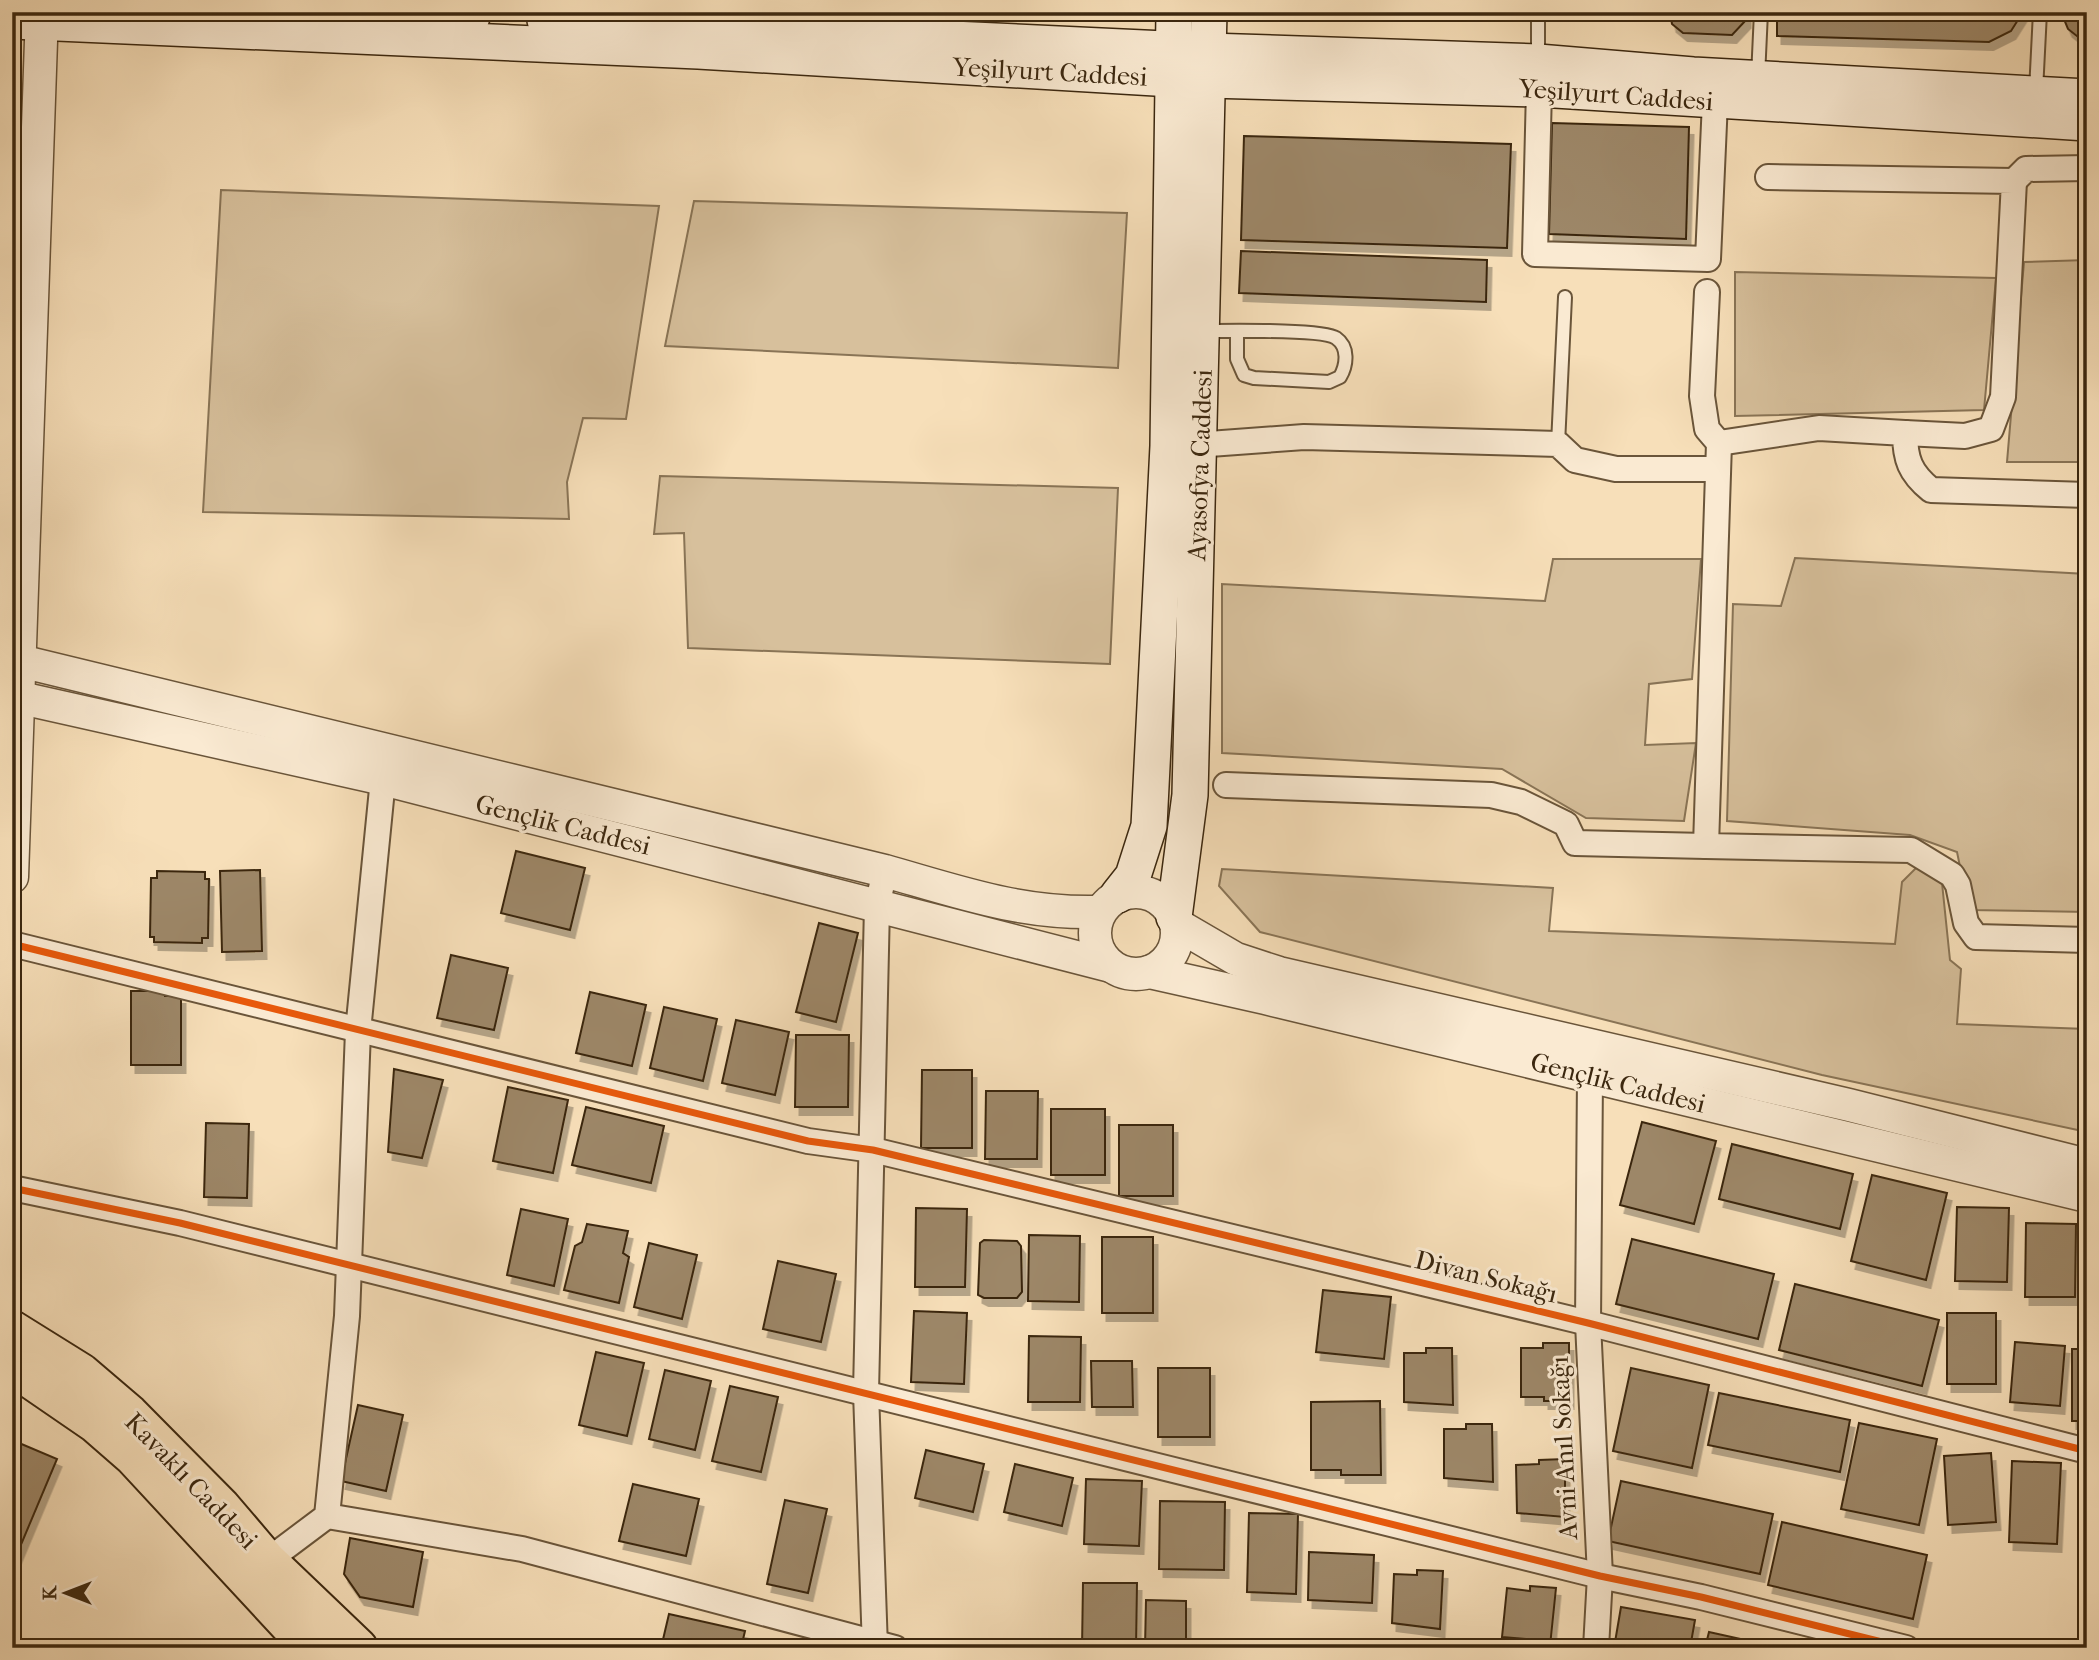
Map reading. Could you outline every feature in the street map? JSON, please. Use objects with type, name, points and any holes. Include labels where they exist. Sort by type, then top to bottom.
[{"type":"main road","name":"Yeşilyurt Caddesi","points":[[379,12],[563,33]]},
{"type":"main road","name":"Ayasofya Caddesi","points":[[1174,12],[1173,64],[1191,795],[1175,921]]},
{"type":"main road","name":"Ayasofya Caddesi","points":[[1108,904],[1133,876],[1149,826],[1184,446],[1220,332],[1208,66],[1209,12]]},
{"type":"main road","name":"Yeşilyurt Caddesi","points":[[32,19],[647,36],[1208,66],[1758,78],[2087,97]]},
{"type":"main road","name":"Yeşilyurt Caddesi","points":[[1538,75],[1715,101],[2087,123]]},
{"type":"main road","name":"Kavaklı Caddesi","points":[[12,1330],[82,1373],[129,1414],[221,1507],[267,1561],[358,1648]]},
{"type":"main road","name":"Kavaklı Caddesi","points":[[12,1366],[95,1423],[134,1457],[311,1648]]},
{"type":"street","points":[[12,877],[32,19]]},
{"type":"street","points":[[1538,75],[1535,254],[1708,259],[1715,101]]},
{"type":"street","points":[[1719,443],[1819,428],[1965,436],[1991,429],[2003,397],[2014,181],[2026,169],[2087,168]]},
{"type":"street","points":[[1768,177],[2014,181]]},
{"type":"street","points":[[1706,846],[1719,443],[1707,429],[1702,396],[1707,292]]},
{"type":"street","points":[[1905,433],[1905,456],[1916,478],[1931,490],[2087,495]]},
{"type":"street","points":[[1184,446],[1304,438],[1558,444],[1575,460],[1616,469],[1717,469]]},
{"type":"street","name":"Gençlik Caddesi","points":[[16,660],[885,871],[1024,910],[1057,914],[1108,904]]},
{"type":"street","name":"Gençlik Caddesi","points":[[16,697],[383,779],[1111,966]]},
{"type":"street","points":[[327,1516],[347,1316],[358,1031],[383,779]]},
{"type":"street","points":[[1226,785],[1492,795],[1521,802],[1566,824],[1575,843],[1911,850],[1952,875],[1958,884],[1966,923],[1976,937],[2087,940]]},
{"type":"street","points":[[267,1561],[327,1516],[522,1549],[882,1646],[866,1392],[877,906],[885,871]]},
{"type":"street","points":[[1145,892],[1168,905],[1175,921],[1176,944],[1170,956],[1149,972],[1122,972],[1111,966],[1101,955],[1095,942],[1108,904],[1145,892]]},
{"type":"street","name":"Gençlik Caddesi","points":[[1175,921],[1236,959],[1279,973],[1849,1105],[2087,1165]]},
{"type":"street","name":"Divan Sokağı","points":[[12,944],[808,1141],[873,1150],[1588,1323],[2087,1451]]},
{"type":"street","name":"Gençlik Caddesi","points":[[1149,972],[2087,1196]]},
{"type":"street","name":"Avni Anıl Sokağı","points":[[1590,1077],[1588,1323],[1600,1576],[1595,1648]]},
{"type":"street","points":[[12,1188],[180,1223],[1600,1576],[1702,1597],[1906,1648]]},
{"type":"lane","points":[[1538,12],[1538,75]]},
{"type":"lane","points":[[1758,78],[1761,12]]},
{"type":"lane","points":[[2036,94],[2040,12]]},
{"type":"lane","points":[[1558,444],[1565,296]]},
{"type":"lane","points":[[1220,332],[1325,334],[1335,337],[1343,345],[1346,356],[1344,370],[1340,377],[1329,382],[1254,378],[1244,375],[1220,332]]},
{"type":"shaded area","points":[[221,190],[659,206],[626,419],[583,418],[567,482],[569,519],[203,512]]},
{"type":"shaded area","points":[[694,201],[1127,213],[1118,368],[665,346]]},
{"type":"shaded area","points":[[2087,260],[2087,462],[2007,462],[2024,262]]},
{"type":"shaded area","points":[[1735,272],[1996,278],[1984,410],[1735,416]]},
{"type":"shaded area","points":[[660,476],[1118,488],[1110,664],[688,648],[684,533],[654,534]]},
{"type":"shaded area","points":[[1795,558],[2087,574],[2087,912],[1969,910],[1957,852],[1910,835],[1727,821],[1733,604],[1781,606]]},
{"type":"shaded area","points":[[1553,559],[1701,559],[1692,679],[1649,684],[1645,745],[1696,743],[1684,821],[1586,818],[1502,769],[1222,753],[1222,584],[1545,601]]},
{"type":"shaded area","points":[[1920,864],[1942,883],[1950,960],[1961,969],[1957,1024],[2087,1029],[2087,1132],[1822,1075],[1260,932],[1219,886],[1222,869],[1553,888],[1549,931],[1895,944],[1902,882]]},
{"type":"building","points":[[1670,12],[1746,12],[1746,20],[1732,35],[1683,33],[1672,24]]},
{"type":"building","points":[[1777,12],[2023,12],[2011,31],[1989,42],[1777,36]]},
{"type":"building","points":[[2061,12],[2087,12],[2087,44],[2068,29]]},
{"type":"building","points":[[1552,123],[1689,127],[1686,239],[1549,234]]},
{"type":"building","points":[[1244,136],[1511,144],[1507,248],[1241,240]]},
{"type":"building","points":[[1241,251],[1487,260],[1486,302],[1239,293]]},
{"type":"building","points":[[516,851],[585,868],[570,930],[501,913]]},
{"type":"building","points":[[260,870],[262,951],[222,952],[220,871]]},
{"type":"building","points":[[157,871],[205,872],[205,879],[209,879],[208,938],[202,938],[202,943],[154,942],[154,937],[150,937],[151,878],[157,878]]},
{"type":"building","points":[[819,923],[858,933],[836,1022],[796,1012]]},
{"type":"building","points":[[451,955],[508,968],[494,1030],[437,1018]]},
{"type":"building","points":[[131,991],[165,991],[165,996],[181,996],[181,1065],[131,1065]]},
{"type":"building","points":[[590,992],[646,1005],[632,1066],[576,1053]]},
{"type":"building","points":[[664,1007],[717,1019],[703,1081],[650,1068]]},
{"type":"building","points":[[736,1020],[789,1032],[775,1095],[722,1083]]},
{"type":"building","points":[[796,1035],[849,1035],[848,1107],[795,1107]]},
{"type":"building","points":[[394,1069],[443,1080],[422,1158],[388,1152]]},
{"type":"building","points":[[922,1070],[972,1070],[972,1148],[921,1148]]},
{"type":"building","points":[[508,1087],[568,1100],[553,1173],[493,1161]]},
{"type":"building","points":[[986,1091],[1038,1091],[1037,1159],[985,1159]]},
{"type":"building","points":[[586,1107],[664,1126],[651,1183],[572,1165]]},
{"type":"building","points":[[1051,1109],[1105,1109],[1105,1175],[1051,1175]]},
{"type":"building","points":[[1642,1122],[1716,1141],[1694,1224],[1620,1205]]},
{"type":"building","points":[[206,1123],[249,1124],[247,1198],[204,1197]]},
{"type":"building","points":[[1119,1125],[1173,1125],[1173,1196],[1119,1196]]},
{"type":"building","points":[[1732,1144],[1853,1174],[1840,1229],[1719,1199]]},
{"type":"building","points":[[1872,1175],[1947,1193],[1926,1280],[1851,1261]]},
{"type":"building","points":[[1957,1207],[2009,1208],[2007,1282],[1955,1281]]},
{"type":"building","points":[[916,1208],[967,1209],[965,1287],[915,1287]]},
{"type":"building","points":[[521,1209],[568,1219],[554,1286],[507,1275]]},
{"type":"building","points":[[2026,1223],[2076,1224],[2075,1297],[2025,1297]]},
{"type":"building","points":[[587,1224],[628,1231],[623,1253],[629,1257],[619,1303],[564,1290],[575,1246],[582,1242]]},
{"type":"building","points":[[1029,1235],[1080,1236],[1079,1302],[1028,1301]]},
{"type":"building","points":[[1102,1237],[1153,1237],[1153,1313],[1102,1313]]},
{"type":"building","points":[[1632,1239],[1774,1274],[1758,1339],[1616,1304]]},
{"type":"building","points":[[984,1240],[1017,1241],[1021,1246],[1022,1292],[1017,1298],[984,1298],[978,1295],[980,1243]]},
{"type":"building","points":[[649,1243],[697,1255],[682,1319],[634,1307]]},
{"type":"building","points":[[778,1261],[836,1274],[821,1342],[763,1329]]},
{"type":"building","points":[[1795,1284],[1939,1320],[1922,1386],[1779,1350]]},
{"type":"building","points":[[1323,1290],[1391,1297],[1384,1359],[1316,1352]]},
{"type":"building","points":[[914,1311],[967,1313],[964,1384],[911,1382]]},
{"type":"building","points":[[1947,1313],[1996,1313],[1996,1384],[1947,1384]]},
{"type":"building","points":[[1029,1336],[1081,1337],[1080,1402],[1028,1402]]},
{"type":"building","points":[[2015,1342],[2065,1346],[2060,1406],[2010,1402]]},
{"type":"building","points":[[1543,1343],[1569,1343],[1569,1401],[1521,1397],[1521,1348],[1543,1348]]},
{"type":"building","points":[[1426,1348],[1452,1348],[1453,1405],[1404,1402],[1404,1353],[1426,1353]]},
{"type":"building","points":[[2072,1349],[2087,1349],[2087,1421],[2072,1421]]},
{"type":"building","points":[[596,1352],[644,1363],[627,1436],[579,1425]]},
{"type":"building","points":[[1091,1361],[1132,1361],[1133,1407],[1092,1407]]},
{"type":"building","points":[[1158,1368],[1210,1368],[1210,1437],[1158,1437]]},
{"type":"building","points":[[1631,1368],[1709,1385],[1692,1468],[1613,1451]]},
{"type":"building","points":[[665,1370],[711,1381],[695,1450],[649,1439]]},
{"type":"building","points":[[730,1386],[778,1397],[761,1472],[712,1461]]},
{"type":"building","points":[[1719,1393],[1850,1420],[1840,1472],[1708,1445]]},
{"type":"building","points":[[1380,1401],[1381,1475],[1341,1475],[1341,1470],[1311,1470],[1311,1402]]},
{"type":"building","points":[[358,1405],[403,1415],[386,1491],[341,1481]]},
{"type":"building","points":[[1859,1423],[1937,1439],[1919,1525],[1841,1509]]},
{"type":"building","points":[[1466,1424],[1492,1424],[1493,1482],[1444,1478],[1444,1429],[1466,1429]]},
{"type":"building","points":[[12,1440],[57,1459],[12,1566]]},
{"type":"building","points":[[926,1450],[984,1464],[973,1512],[915,1498]]},
{"type":"building","points":[[1991,1453],[1996,1522],[1948,1525],[1944,1456]]},
{"type":"building","points":[[1565,1459],[1565,1517],[1517,1513],[1516,1465],[1539,1464],[1539,1460]]},
{"type":"building","points":[[2012,1461],[2061,1463],[2057,1544],[2009,1542]]},
{"type":"building","points":[[1015,1464],[1073,1478],[1062,1526],[1004,1512]]},
{"type":"building","points":[[1086,1479],[1142,1481],[1139,1546],[1084,1544]]},
{"type":"building","points":[[1621,1481],[1773,1514],[1760,1574],[1608,1541]]},
{"type":"building","points":[[633,1484],[699,1499],[686,1556],[619,1541]]},
{"type":"building","points":[[785,1500],[827,1509],[808,1593],[767,1584]]},
{"type":"building","points":[[1160,1501],[1225,1502],[1224,1570],[1159,1569]]},
{"type":"building","points":[[1249,1513],[1298,1514],[1296,1594],[1247,1592]]},
{"type":"building","points":[[1782,1522],[1927,1555],[1913,1619],[1768,1585]]},
{"type":"building","points":[[350,1538],[423,1552],[413,1607],[360,1597],[344,1574]]},
{"type":"building","points":[[1309,1552],[1374,1555],[1372,1603],[1308,1600]]},
{"type":"building","points":[[1417,1570],[1443,1571],[1440,1629],[1392,1623],[1394,1574],[1417,1575]]},
{"type":"building","points":[[1083,1583],[1137,1583],[1136,1648],[1082,1648]]},
{"type":"building","points":[[1530,1586],[1556,1588],[1550,1646],[1524,1644],[1525,1639],[1502,1637],[1507,1588],[1530,1591]]},
{"type":"building","points":[[1146,1600],[1186,1601],[1186,1648],[1145,1648]]},
{"type":"building","points":[[1621,1607],[1695,1620],[1690,1648],[1614,1648]]},
{"type":"building","points":[[669,1614],[745,1631],[741,1648],[661,1648]]},
{"type":"building","points":[[1709,1632],[1781,1648],[1705,1648]]},
{"type":"building","points":[[776,1640],[813,1648],[774,1648]]},
{"type":"cycle path","points":[[12,944],[808,1141],[873,1150],[1588,1323],[2087,1451]]},
{"type":"cycle path","points":[[12,1188],[180,1223],[1600,1576],[1701,1597],[1906,1648]]}]
